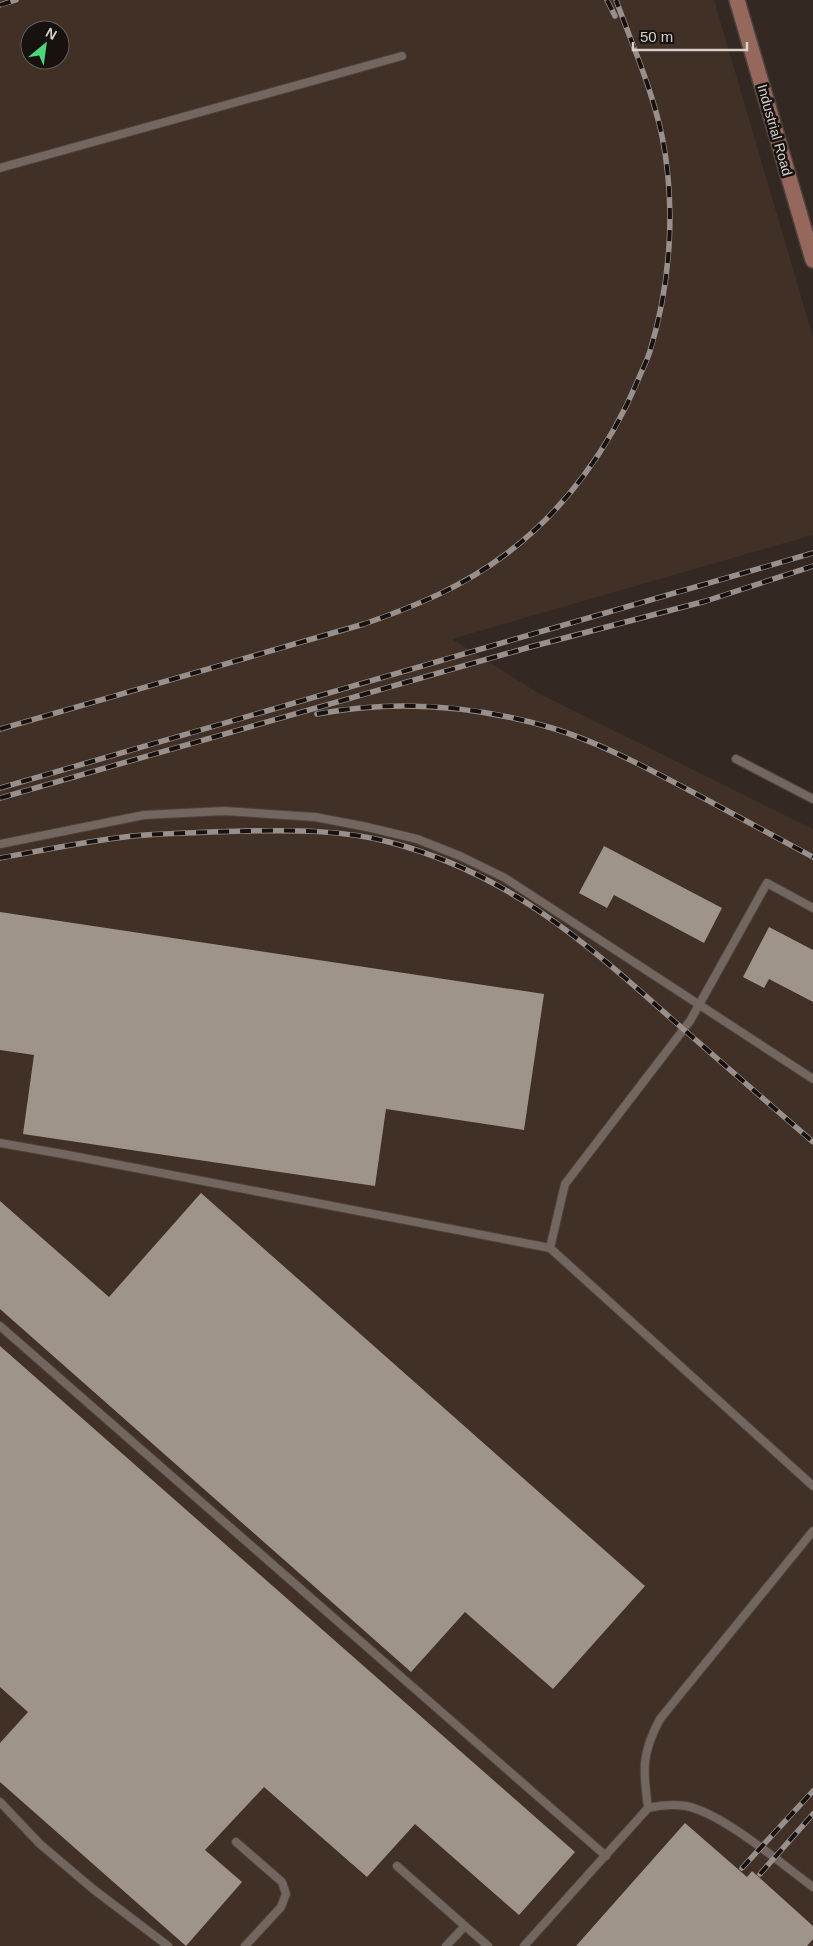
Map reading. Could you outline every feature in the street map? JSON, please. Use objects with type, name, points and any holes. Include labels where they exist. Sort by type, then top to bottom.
[{"type":"street","name":"Industrial Road","points":[[737,0],[813,260]]},
{"type":"lane","points":[[0,168],[402,56]]},
{"type":"lane","points":[[736,759],[813,799]]},
{"type":"lane","points":[[0,844],[144,815],[224,811],[315,817],[367,826],[417,839],[460,856],[505,878],[813,1079]]},
{"type":"lane","points":[[550,1248],[565,1184],[684,1030],[700,1006],[767,883],[813,908]]},
{"type":"lane","points":[[0,1144],[68,1155],[550,1248],[813,1486]]},
{"type":"lane","points":[[0,1326],[606,1856]]},
{"type":"lane","points":[[648,1808],[644,1762],[647,1746],[660,1719],[813,1531]]},
{"type":"lane","points":[[0,1802],[40,1844],[92,1889],[168,1946]]},
{"type":"lane","points":[[524,1946],[648,1808],[672,1805],[699,1810],[729,1826],[813,1887]]},
{"type":"lane","points":[[236,1842],[282,1882],[286,1894],[281,1907],[245,1946]]},
{"type":"lane","points":[[397,1866],[488,1946]]},
{"type":"lane","points":[[446,1946],[465,1926]]},
{"type":"shaded area","points":[[0,0],[714,0],[813,337],[813,535],[452,639],[540,694],[813,829],[813,1946],[0,1946]]},
{"type":"building","points":[[604,846],[722,908],[704,943],[614,895],[607,908],[579,893]]},
{"type":"building","points":[[0,912],[544,994],[524,1130],[386,1109],[375,1186],[23,1134],[34,1055],[0,1050]]},
{"type":"building","points":[[769,927],[813,950],[813,1002],[769,979],[764,988],[743,977]]},
{"type":"building","points":[[201,1193],[645,1586],[553,1689],[465,1612],[411,1672],[0,1309],[0,1201],[109,1297]]},
{"type":"building","points":[[0,1346],[575,1852],[519,1915],[415,1824],[367,1877],[264,1787],[205,1850],[242,1882],[186,1946],[0,1782],[0,1743],[28,1712],[0,1687]]},
{"type":"building","points":[[685,1823],[747,1877],[752,1871],[813,1926],[813,1939],[807,1946],[576,1946]]},
{"type":"railway","points":[[0,5],[16,0]]},
{"type":"railway","points":[[607,0],[615,16]]},
{"type":"railway","points":[[0,729],[364,624],[438,595],[489,566],[527,537],[548,518],[584,476],[627,405],[649,355],[663,298],[669,244],[669,189],[662,136],[647,84],[616,0]]},
{"type":"railway","points":[[0,788],[813,553]]},
{"type":"railway","points":[[0,798],[530,647],[706,601],[813,566]]},
{"type":"railway","points":[[317,714],[376,707],[435,707],[494,714],[552,728],[586,740],[635,762],[813,857]]},
{"type":"railway","points":[[0,858],[132,836],[265,831],[300,831],[354,835],[389,842],[432,855],[508,891],[576,938],[609,964],[813,1142]]},
{"type":"railway","points":[[742,1868],[813,1791]]},
{"type":"railway","points":[[760,1874],[813,1814]]}]
